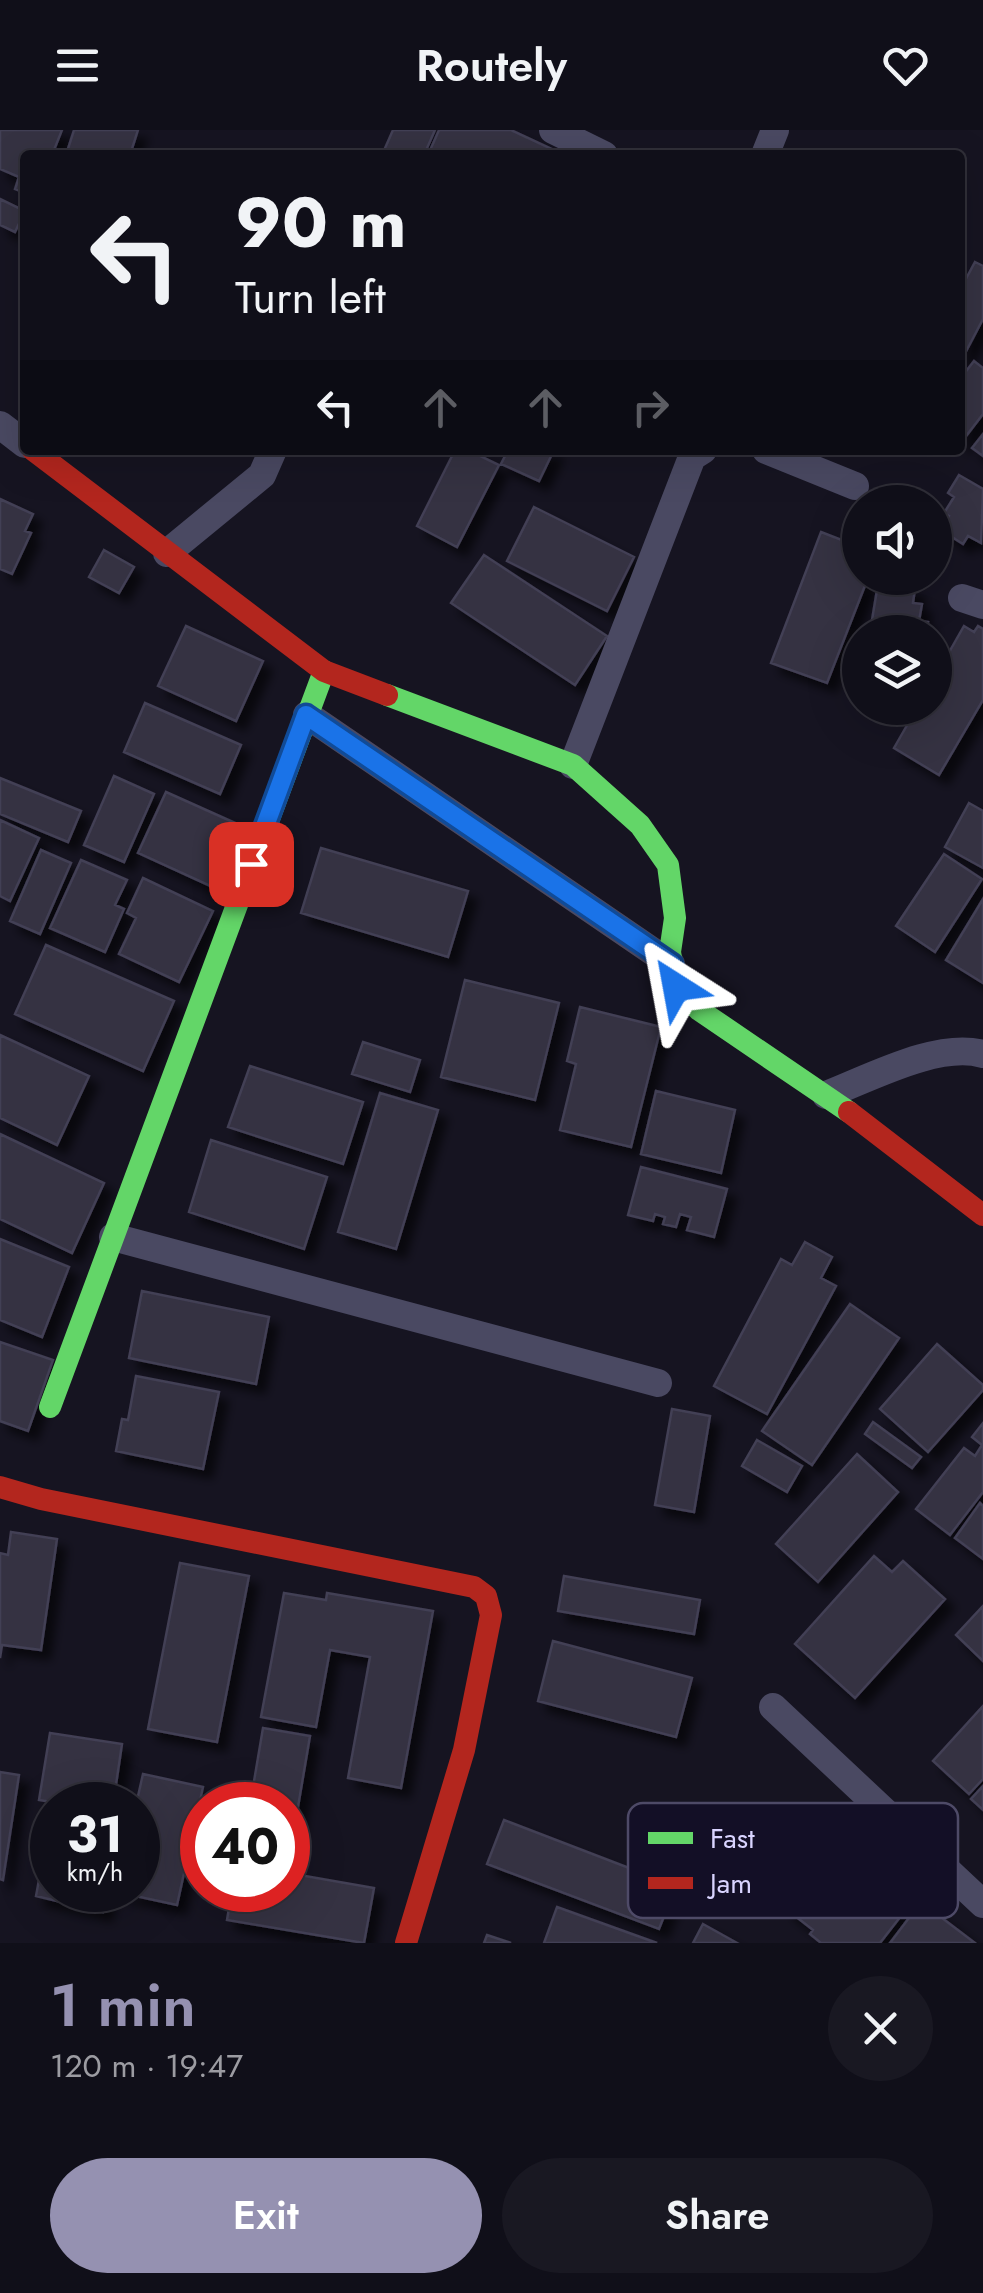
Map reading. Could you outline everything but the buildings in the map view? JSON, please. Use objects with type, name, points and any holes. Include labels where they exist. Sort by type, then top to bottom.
[{"type":"street","points":[[554,130],[594,150]]},
{"type":"street","points":[[0,425],[20,440]]},
{"type":"street","points":[[40,455],[324,670],[573,765],[640,825],[668,865],[675,918],[670,952],[676,987],[700,1010],[826,1094],[983,1216]]},
{"type":"street","points":[[167,553],[262,475],[271,455]]},
{"type":"street","points":[[573,765],[695,455]]},
{"type":"street","points":[[778,455],[854,485]]},
{"type":"street","points":[[50,1408],[324,670]]},
{"type":"street","points":[[306,715],[672,964]]},
{"type":"street","points":[[826,1094],[936,1054],[983,1054]]},
{"type":"street","points":[[112,1237],[658,1383]]},
{"type":"street","points":[[0,1487],[41,1499],[474,1587],[486,1596],[491,1615],[464,1750],[406,1943]]},
{"type":"street","points":[[772,1708],[874,1803]]},
{"type":"street","points":[[958,1881],[983,1904]]},
{"type":"traffic: fast","points":[[50,1407],[324,671]]},
{"type":"traffic: fast","points":[[387,695],[573,765],[640,825],[668,865],[675,918],[670,952],[676,987],[699,1010],[849,1112]]},
{"type":"traffic: jam","points":[[40,455],[324,671],[387,695]]},
{"type":"traffic: jam","points":[[849,1112],[983,1215]]},
{"type":"traffic: jam","points":[[0,1487],[41,1499],[474,1587],[486,1596],[491,1615],[464,1750],[406,1943]]},
{"type":"route","points":[[251,864],[306,715],[672,964],[676,987]]}]
